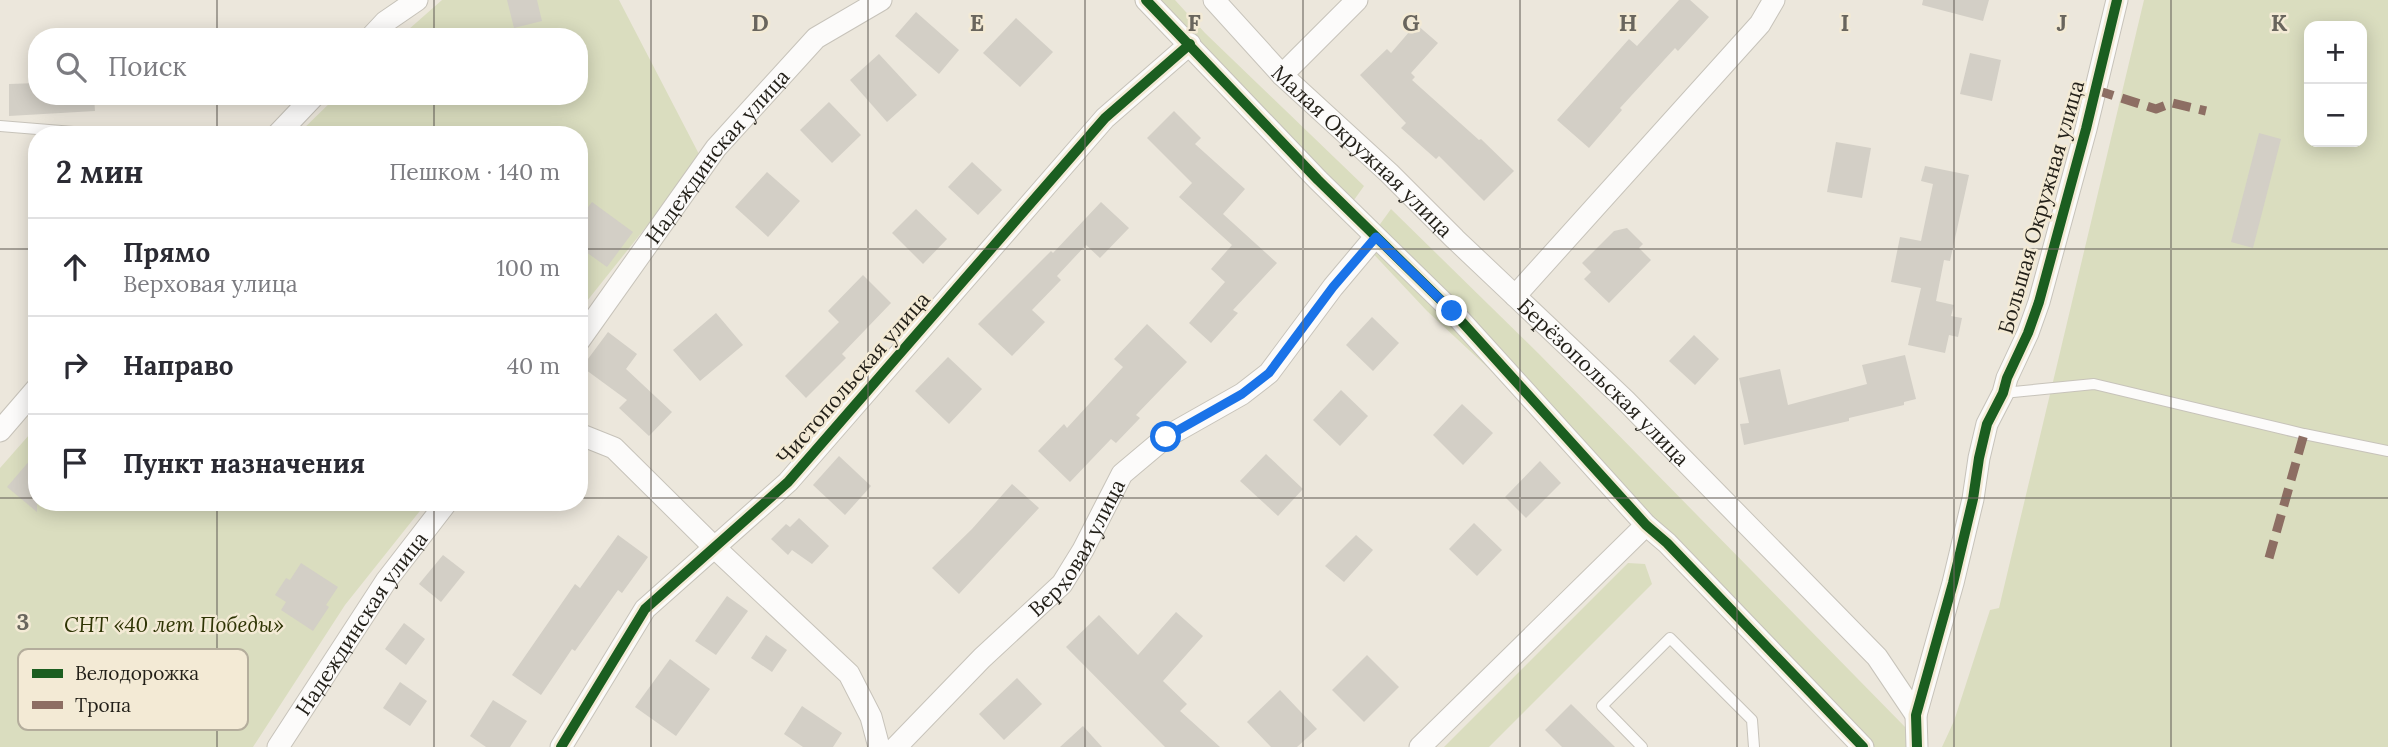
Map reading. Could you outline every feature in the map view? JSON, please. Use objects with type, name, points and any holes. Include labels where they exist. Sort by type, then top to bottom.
[{"type":"street","points":[[379,28],[417,0]]},
{"type":"street","name":"Надеждинская улица","points":[[588,328],[716,148],[816,38],[881,0]]},
{"type":"street","points":[[1146,0],[1191,44],[1318,180],[1452,311],[1646,525],[1667,543],[1863,747]]},
{"type":"street","name":"Малая Окружная улица","points":[[1214,0],[1282,75],[1389,173],[1515,296]]},
{"type":"street","points":[[1282,75],[1357,0]]},
{"type":"street","name":"Берёзопольская улица","points":[[1774,0],[1760,24],[1515,296],[1625,400],[1877,657],[1916,715]]},
{"type":"street","name":"Большая Окружная улица","points":[[1916,715],[1953,583],[1987,424],[2003,393],[2039,302],[2086,129],[2117,0]]},
{"type":"street","name":"Чистопольская улица","points":[[561,747],[645,609],[788,482],[1105,118],[1191,44]]},
{"type":"street","points":[[286,126],[305,105]]},
{"type":"street","name":"Верховая улица","points":[[896,747],[982,659],[1062,584],[1083,550],[1122,474],[1166,437],[1242,394],[1269,373],[1333,287],[1376,237]]},
{"type":"street","points":[[0,431],[28,398]]},
{"type":"street","points":[[588,437],[614,448],[713,547],[849,674],[871,718],[880,747]]},
{"type":"street","name":"Надеждинская улица","points":[[278,747],[386,581],[440,511]]},
{"type":"street","points":[[1420,747],[1646,525]]},
{"type":"street","points":[[1916,715],[1917,747]]},
{"type":"lane","points":[[0,126],[28,128]]},
{"type":"lane","points":[[2003,393],[2094,384],[2388,451]]},
{"type":"lane","points":[[1642,747],[1602,706],[1670,638],[1752,720],[1754,747]]},
{"type":"green space","points":[[442,0],[619,0],[701,158],[588,300],[588,126],[306,126],[328,105],[588,105],[588,28],[410,28]]},
{"type":"green space","points":[[1134,0],[1175,0],[1205,33],[1364,186],[1344,214]]},
{"type":"green space","points":[[2144,0],[2388,0],[2388,747],[1942,747],[1954,721],[1990,610],[1999,608]]},
{"type":"green space","points":[[1391,209],[1538,353],[1907,729],[1906,747],[1872,747],[1657,525],[1427,311],[1365,245]]},
{"type":"green space","name":"СНТ «40 лет Победы»","points":[[28,436],[28,511],[420,511],[345,605],[253,747],[0,747],[0,468]]},
{"type":"green space","points":[[1628,563],[1645,564],[1652,584],[1489,747],[1444,747]]},
{"type":"building","points":[[507,0],[537,0],[542,21],[514,28]]},
{"type":"building","points":[[1679,0],[1690,0],[1709,17],[1678,51],[1675,48],[1620,108],[1622,110],[1589,148],[1557,120],[1629,39],[1637,46]]},
{"type":"building","points":[[1923,0],[1989,0],[1983,21],[1922,5]]},
{"type":"building","points":[[916,12],[959,50],[939,74],[895,36]]},
{"type":"building","points":[[1016,18],[1053,52],[1020,87],[983,53]]},
{"type":"building","points":[[1416,24],[1438,43],[1411,73],[1415,77],[1412,80],[1514,171],[1484,201],[1439,156],[1436,159],[1401,128],[1406,123],[1360,75],[1387,49],[1391,53]]},
{"type":"building","points":[[1970,53],[2001,60],[1992,101],[1960,94]]},
{"type":"building","points":[[879,54],[917,95],[887,122],[850,80]]},
{"type":"building","points":[[28,83],[28,105],[95,105],[95,111],[9,116],[9,84]]},
{"type":"building","points":[[829,102],[861,135],[832,163],[800,130]]},
{"type":"building","points":[[1174,111],[1201,138],[1195,144],[1245,189],[1223,214],[1277,263],[1233,310],[1238,313],[1211,343],[1189,323],[1225,282],[1211,269],[1232,245],[1179,197],[1192,183],[1147,138]]},
{"type":"building","points":[[2259,133],[2281,139],[2253,248],[2231,242]]},
{"type":"building","points":[[1836,142],[1871,148],[1862,198],[1827,192]]},
{"type":"building","points":[[972,162],[1002,190],[978,215],[948,187]]},
{"type":"building","points":[[1925,166],[1969,175],[1950,261],[1944,260],[1936,301],[1954,305],[1951,316],[1962,318],[1958,337],[1949,335],[1945,353],[1908,345],[1921,288],[1891,282],[1900,237],[1921,241],[1933,184],[1921,181]]},
{"type":"building","points":[[767,172],[800,201],[768,237],[735,207]]},
{"type":"building","points":[[592,202],[633,232],[607,267],[588,253],[588,207]]},
{"type":"building","points":[[1101,202],[1129,228],[1100,258],[1086,245],[1057,276],[1061,280],[1032,310],[1045,322],[1012,356],[978,324],[1051,251],[1053,253]]},
{"type":"building","points":[[916,209],[947,239],[923,264],[892,233]]},
{"type":"building","points":[[1627,228],[1643,244],[1639,248],[1651,260],[1609,303],[1584,279],[1591,272],[1582,263],[1614,231]]},
{"type":"building","points":[[863,275],[891,303],[842,354],[846,358],[806,398],[785,376],[839,322],[828,311]]},
{"type":"building","points":[[716,313],[743,345],[700,381],[673,350]]},
{"type":"building","points":[[1372,317],[1399,343],[1373,371],[1346,345]]},
{"type":"building","points":[[1147,324],[1187,362],[1136,415],[1140,418],[1116,443],[1111,439],[1070,482],[1038,451],[1064,424],[1067,428],[1123,367],[1114,359]]},
{"type":"building","points":[[608,332],[637,354],[626,369],[672,412],[649,436],[619,408],[627,400],[588,371],[588,359]]},
{"type":"building","points":[[1694,335],[1719,359],[1695,385],[1669,361]]},
{"type":"building","points":[[1905,355],[1916,399],[1904,402],[1904,405],[1849,418],[1849,421],[1744,445],[1740,424],[1749,423],[1739,378],[1780,369],[1788,405],[1867,384],[1862,365]]},
{"type":"building","points":[[948,357],[982,389],[949,424],[915,391]]},
{"type":"building","points":[[1341,390],[1368,416],[1340,446],[1313,420]]},
{"type":"building","points":[[1462,404],[1493,433],[1463,465],[1433,435]]},
{"type":"building","points":[[1266,454],[1303,489],[1278,516],[1240,481]]},
{"type":"building","points":[[839,456],[871,486],[845,515],[813,485]]},
{"type":"building","points":[[1540,461],[1561,483],[1526,518],[1505,497]]},
{"type":"building","points":[[28,462],[28,504],[7,487]]},
{"type":"building","points":[[1012,484],[1039,508],[959,594],[932,568]]},
{"type":"building","points":[[799,518],[829,546],[812,564],[792,550],[788,555],[771,539],[786,524],[790,527]]},
{"type":"building","points":[[1474,523],[1502,550],[1477,576],[1449,549]]},
{"type":"building","points":[[618,535],[648,557],[622,593],[618,590],[575,651],[572,649],[541,695],[512,675],[575,584],[580,588]]},
{"type":"building","points":[[1356,535],[1373,550],[1344,582],[1325,566]]},
{"type":"building","points":[[443,555],[465,572],[441,602],[419,584]]},
{"type":"building","points":[[301,563],[338,587],[313,631],[281,610],[286,602],[275,595],[286,578],[290,580]]},
{"type":"building","points":[[727,596],[748,611],[716,655],[695,641]]},
{"type":"building","points":[[1176,612],[1203,636],[1163,681],[1187,704],[1180,711],[1220,747],[1165,747],[1066,647],[1099,615],[1138,655]]},
{"type":"building","points":[[404,623],[425,639],[406,665],[385,649]]},
{"type":"building","points":[[766,635],[787,650],[772,672],[751,658]]},
{"type":"building","points":[[1367,655],[1399,687],[1364,722],[1332,690]]},
{"type":"building","points":[[670,659],[710,689],[676,736],[635,707]]},
{"type":"building","points":[[1017,678],[1042,704],[1004,740],[979,714]]},
{"type":"building","points":[[400,682],[427,701],[410,726],[383,708]]},
{"type":"building","points":[[1280,690],[1317,729],[1297,747],[1271,747],[1247,722]]},
{"type":"building","points":[[493,700],[527,721],[510,747],[486,747],[470,736]]},
{"type":"building","points":[[1571,704],[1615,747],[1562,747],[1545,730]]},
{"type":"building","points":[[802,706],[842,733],[833,747],[803,747],[784,734]]},
{"type":"building","points":[[1083,726],[1102,747],[1060,747]]},
{"type":"marked path","points":[[2096,90],[2156,109],[2172,103],[2206,111]]},
{"type":"marked path","points":[[2269,558],[2304,434]]},
{"type":"cycle path","points":[[1146,0],[1318,180],[1452,311],[1646,525],[1667,543],[1863,747]]},
{"type":"cycle path","points":[[1917,747],[1916,715],[1953,583],[1987,424],[2003,393],[2039,302],[2086,129],[2117,0]]},
{"type":"cycle path","points":[[561,747],[645,609],[788,482],[1105,118],[1190,44]]},
{"type":"route","points":[[1166,437],[1242,394],[1269,373],[1333,287],[1376,237],[1452,311]]}]
